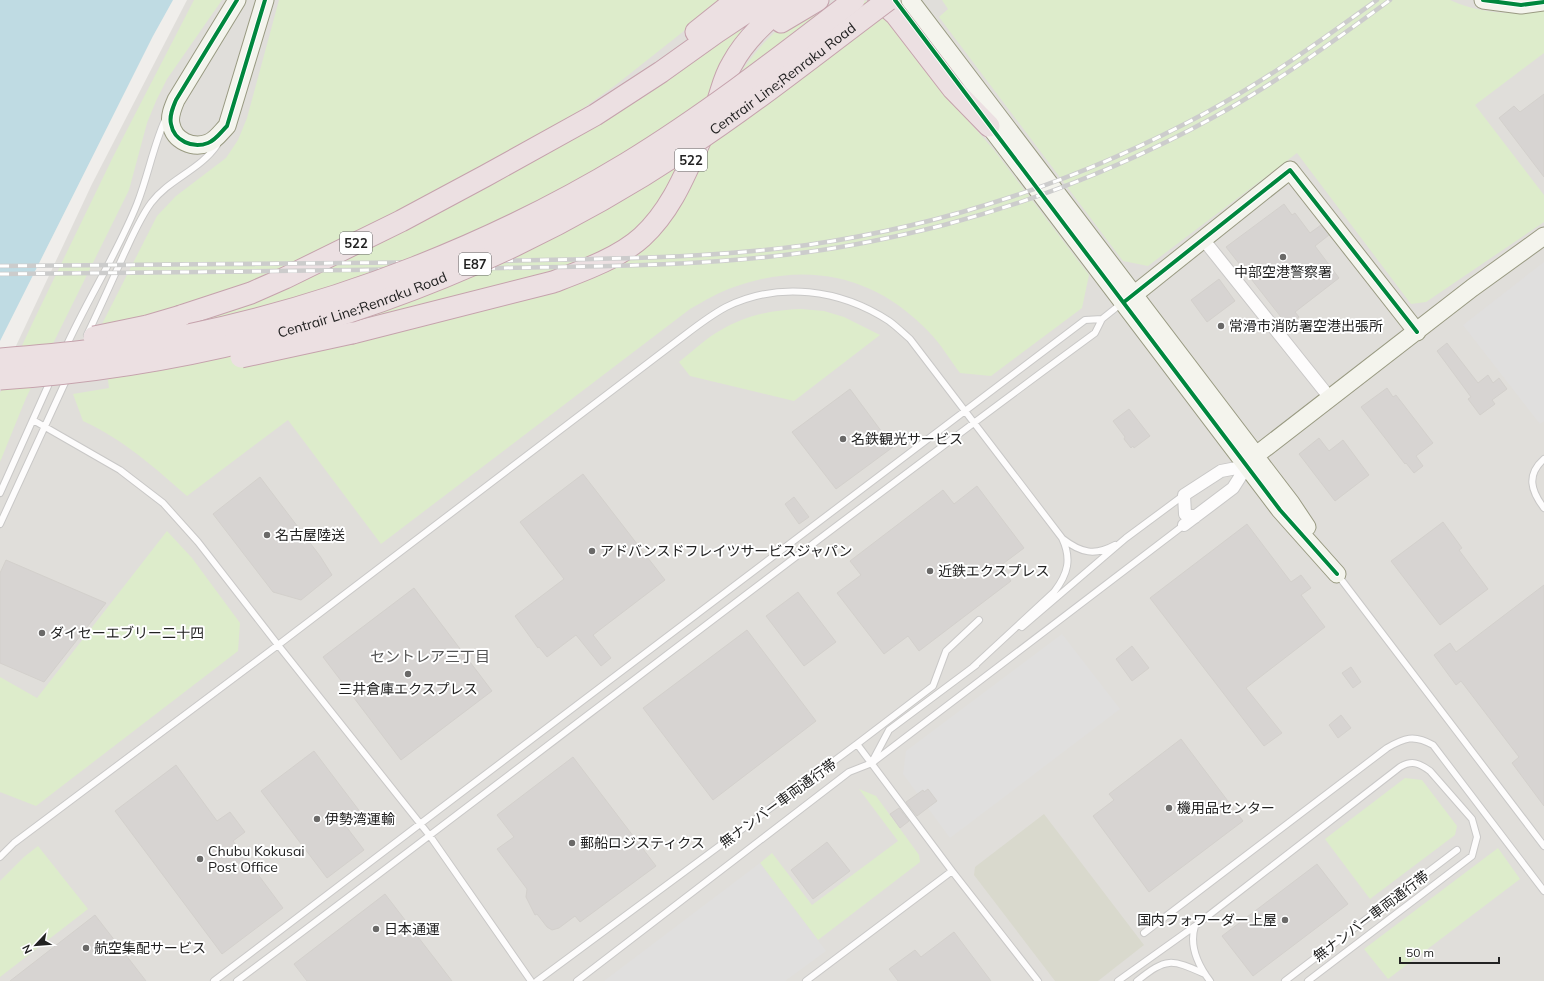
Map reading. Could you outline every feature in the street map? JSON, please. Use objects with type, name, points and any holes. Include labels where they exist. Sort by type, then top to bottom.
[{"type":"highway","name":"522","points":[[525,154],[608,99],[666,56],[736,0]]},
{"type":"highway","name":"522","points":[[0,348],[104,335],[181,316],[245,296],[285,278],[401,221],[595,115],[661,72],[765,0]]},
{"type":"highway","name":"522","points":[[717,102],[724,79],[741,49],[775,13],[792,0]]},
{"type":"highway","name":"522","points":[[0,390],[82,383],[214,363],[352,333],[553,282],[580,272],[623,251],[641,238],[656,223],[671,204],[717,102],[748,52],[783,20],[818,0]]},
{"type":"highway","name":"Centrair Line;Renraku Road","points":[[0,359],[57,355],[98,350],[225,327],[311,304],[400,273],[458,249],[538,211],[632,160],[706,112],[854,0]]},
{"type":"highway","points":[[879,0],[896,15],[953,89],[989,126]]},
{"type":"highway","name":"Centrair Line;Renraku Road","points":[[0,379],[89,371],[137,364],[189,355],[281,334],[390,299],[506,250],[600,201],[685,149],[746,107],[888,0]]},
{"type":"highway","points":[[746,107],[813,66],[905,0]]},
{"type":"street","points":[[237,0],[176,100],[172,110],[171,124],[175,134],[181,141],[196,146],[208,143],[227,126],[265,0]]},
{"type":"street","points":[[895,0],[989,126],[1248,444],[1251,461],[1291,503],[1337,574]]},
{"type":"street","points":[[910,0],[1129,298]]},
{"type":"street","points":[[1483,0],[1521,5],[1544,2]]},
{"type":"street","points":[[1129,298],[1290,170],[1417,332]]},
{"type":"street","points":[[1184,525],[1233,488],[1251,461],[1472,288],[1544,236]]},
{"type":"street","points":[[1203,239],[1330,398]]},
{"type":"street","points":[[1195,517],[1185,514],[1184,495],[1221,471],[1251,461]]},
{"type":"lane","points":[[59,362],[74,328],[96,288],[137,204],[148,175],[155,147],[164,123],[176,100]]},
{"type":"lane","points":[[85,340],[135,231],[151,204],[159,194],[203,162],[216,146],[227,126]]},
{"type":"lane","points":[[0,857],[14,843],[278,645],[690,331],[726,307],[747,299],[768,294],[793,291],[814,292],[838,296],[865,307],[890,322],[910,339],[1062,538],[1066,546],[1068,562],[1063,581],[1054,592],[973,667]]},
{"type":"lane","points":[[237,981],[974,422],[1095,333],[1102,319],[1129,298]]},
{"type":"lane","points":[[214,981],[1086,320],[1102,319]]},
{"type":"lane","points":[[0,524],[82,347]]},
{"type":"lane","points":[[0,493],[56,368]]},
{"type":"lane","points":[[33,420],[120,470],[163,503],[198,542],[430,836],[531,981]]},
{"type":"lane","points":[[1544,459],[1535,471],[1532,484],[1535,495],[1544,508]]},
{"type":"lane","points":[[872,763],[889,730],[973,667],[1126,538],[1184,495]]},
{"type":"lane","points":[[577,981],[849,772],[872,763],[1184,525]]},
{"type":"lane","points":[[1062,538],[1080,550],[1089,552],[1106,549],[1126,538]]},
{"type":"lane","points":[[1337,574],[1544,846]]},
{"type":"lane","name":"無ナンバー車両通行帯","points":[[536,981],[858,744],[934,686],[946,652],[979,620]]},
{"type":"lane","points":[[1144,933],[1387,748],[1401,740],[1410,738],[1416,738],[1433,745],[1544,891]]},
{"type":"lane","points":[[858,744],[952,870],[1038,981]]},
{"type":"lane","points":[[1118,981],[1195,926],[1400,768],[1406,764],[1414,762],[1422,766],[1430,771],[1472,819],[1477,837],[1472,856],[1308,981]]},
{"type":"lane","name":"無ナンバー車両通行帯","points":[[1286,981],[1457,850]]},
{"type":"lane","points":[[806,981],[952,870]]},
{"type":"lane","points":[[1195,926],[1193,933],[1193,948],[1205,974],[1210,981]]},
{"type":"lane","points":[[1137,981],[1153,968],[1164,963],[1174,962],[1205,974]]},
{"type":"shaded area","points":[[187,0],[1544,0],[1544,981],[0,981],[0,380],[92,184]]},
{"type":"shaded area","points":[[1544,262],[1544,421],[1540,424],[1463,325]]},
{"type":"shaded area","points":[[1062,634],[1120,709],[950,838],[903,774],[906,751]]},
{"type":"shaded area","points":[[1044,814],[1144,945],[1098,981],[1055,981],[974,875],[975,867]]},
{"type":"shaded area","points":[[760,863],[826,951],[785,981],[604,981]]},
{"type":"green space","points":[[194,0],[222,0],[167,79],[156,101],[147,123],[129,190],[26,398],[0,462],[0,393],[113,157]]},
{"type":"green space","points":[[279,0],[723,0],[617,84],[561,124],[736,26],[747,36],[738,76],[753,55],[766,41],[790,22],[814,10],[826,6],[851,1],[867,1],[881,10],[923,69],[994,150],[1089,275],[1082,308],[991,376],[960,373],[929,332],[908,313],[886,297],[863,286],[839,278],[814,275],[788,275],[761,279],[728,289],[690,309],[381,544],[288,420],[187,496],[125,445],[98,428],[83,421],[73,394],[109,388],[101,326],[157,216],[176,196],[226,158],[238,140],[247,118]]},
{"type":"green space","points":[[942,0],[1450,0],[1484,11],[1520,13],[1544,11],[1544,53],[1475,105],[1544,195],[1544,222],[1426,302],[1411,304],[1297,153],[1148,266],[1123,261],[939,17],[948,9]]},
{"type":"green space","points":[[801,309],[824,311],[844,317],[880,335],[794,401],[690,376],[679,362],[715,333],[730,325],[760,314]]},
{"type":"green space","points":[[167,531],[192,558],[240,623],[238,651],[36,806],[0,792],[0,677],[37,698]]},
{"type":"green space","points":[[1405,778],[1422,780],[1457,826],[1455,835],[1370,899],[1325,839]]},
{"type":"green space","points":[[859,789],[876,796],[919,855],[920,862],[818,940],[760,863],[772,853],[812,905],[898,841]]},
{"type":"green space","points":[[38,846],[88,909],[0,977],[0,881],[24,857]]},
{"type":"green space","points":[[1498,848],[1520,879],[1388,979],[1364,949]]},
{"type":"water","points":[[0,0],[173,0],[153,36],[0,341]]},
{"type":"building","points":[[1544,94],[1544,177],[1499,118],[1514,106],[1520,112]]},
{"type":"building","points":[[1284,204],[1292,215],[1295,213],[1310,233],[1321,225],[1329,235],[1315,246],[1339,278],[1295,312],[1299,317],[1288,326],[1226,247]]},
{"type":"building","points":[[1219,279],[1235,301],[1207,322],[1191,300]]},
{"type":"building","points":[[1447,343],[1478,383],[1488,375],[1493,383],[1499,378],[1507,389],[1492,400],[1495,404],[1480,415],[1468,399],[1471,397],[1437,351]]},
{"type":"building","points":[[1387,388],[1393,397],[1396,395],[1433,443],[1416,456],[1423,466],[1414,473],[1406,463],[1405,464],[1361,407]]},
{"type":"building","name":"名鉄観光サービス","points":[[850,389],[893,447],[836,489],[792,432]]},
{"type":"building","points":[[1129,409],[1150,436],[1134,448],[1133,446],[1131,448],[1124,439],[1125,437],[1113,421]]},
{"type":"building","points":[[1319,438],[1329,451],[1343,440],[1369,475],[1335,501],[1299,454]]},
{"type":"building","name":"アドバンスドフレイツサービスジャパン","points":[[583,474],[665,580],[593,635],[611,658],[601,666],[576,635],[547,657],[539,647],[538,648],[515,616],[564,579],[520,522]]},
{"type":"building","name":"名古屋陸送","points":[[260,477],[320,556],[332,575],[301,600],[273,592],[213,514]]},
{"type":"building","name":"近鉄エクスプレス","points":[[977,486],[1024,548],[1000,566],[1011,581],[919,651],[908,636],[884,654],[837,593],[861,575],[850,561],[943,490],[954,504]]},
{"type":"building","points":[[794,497],[809,517],[799,524],[785,504]]},
{"type":"building","points":[[1443,522],[1462,548],[1459,550],[1488,589],[1440,625],[1391,561]]},
{"type":"building","points":[[1247,524],[1291,582],[1301,575],[1311,588],[1301,595],[1325,627],[1246,688],[1282,733],[1264,746],[1150,598]]},
{"type":"building","name":"ダイセーエブリー二十四","points":[[6,560],[106,603],[44,682],[0,663],[0,573]]},
{"type":"building","points":[[1544,585],[1544,806],[1512,763],[1519,757],[1461,681],[1456,685],[1434,655],[1450,643],[1456,652]]},
{"type":"building","name":"三井倉庫エクスプレス","points":[[414,588],[492,691],[401,760],[323,657]]},
{"type":"building","points":[[798,592],[836,642],[804,666],[766,616]]},
{"type":"building","points":[[747,630],[816,721],[713,800],[643,708]]},
{"type":"building","points":[[1132,646],[1149,668],[1132,681],[1116,659]]},
{"type":"building","points":[[1351,667],[1361,682],[1353,688],[1342,673]]},
{"type":"building","points":[[1341,715],[1351,728],[1338,738],[1329,725]]},
{"type":"building","name":"機用品センター","points":[[1181,739],[1243,821],[1149,892],[1093,816],[1114,800],[1109,794]]},
{"type":"building","name":"伊勢湾運輸","points":[[314,751],[361,813],[345,825],[364,850],[327,878],[261,791]]},
{"type":"building","name":"郵船ロジスティクス","points":[[573,757],[656,866],[580,922],[575,916],[559,928],[552,930],[547,927],[537,914],[535,915],[526,897],[527,889],[497,849],[514,837],[497,815]]},
{"type":"building","points":[[176,765],[217,821],[230,812],[245,832],[233,841],[283,908],[222,954],[115,811]]},
{"type":"building","points":[[928,789],[937,801],[917,816],[906,802],[923,790],[924,792]]},
{"type":"building","points":[[899,808],[909,821],[900,828],[890,814]]},
{"type":"building","points":[[827,842],[850,871],[813,899],[791,870]]},
{"type":"building","name":"国内フォワーダー上屋","points":[[1317,864],[1348,904],[1253,976],[1222,936]]},
{"type":"building","name":"日本通運","points":[[385,894],[452,981],[307,981],[294,964]]},
{"type":"building","name":"航空集配サービス","points":[[95,915],[146,981],[10,981]]},
{"type":"building","points":[[954,932],[991,981],[898,981],[889,969],[915,950],[921,957]]},
{"type":"railway","points":[[0,266],[459,262],[633,258],[720,254],[764,250],[807,245],[859,236],[963,212],[1014,196],[1114,158],[1209,111],[1253,86],[1377,0]]},
{"type":"railway","points":[[0,274],[579,267],[694,263],[770,257],[825,250],[876,240],[944,225],[1014,204],[1082,179],[1149,150],[1214,117],[1260,90],[1326,47],[1390,0]]},
{"type":"cycle path","points":[[237,0],[176,100],[171,115],[173,130],[176,135],[180,139],[190,144],[202,145],[211,142],[227,126],[265,0]]},
{"type":"cycle path","points":[[895,0],[1280,510],[1337,574]]},
{"type":"cycle path","points":[[1483,0],[1521,5],[1544,2]]},
{"type":"cycle path","points":[[1124,302],[1290,170],[1417,332]]},
{"type":"place","name":"中部空港警察署","points":[[1283,257]]},
{"type":"place","name":"常滑市消防署空港出張所","points":[[1221,326]]},
{"type":"place","name":"名鉄観光サービス","points":[[843,439]]},
{"type":"place","name":"名古屋陸送","points":[[267,535]]},
{"type":"place","name":"アドバンスドフレイツサービスジャパン","points":[[592,551]]},
{"type":"place","name":"近鉄エクスプレス","points":[[930,571]]},
{"type":"place","name":"ダイセーエブリー二十四","points":[[42,633]]},
{"type":"place","name":"三井倉庫エクスプレス","points":[[408,674]]},
{"type":"place","name":"機用品センター","points":[[1169,808]]},
{"type":"place","name":"伊勢湾運輸","points":[[317,819]]},
{"type":"place","name":"郵船ロジスティクス","points":[[572,843]]},
{"type":"place","name":"Chubu Kokusai Post Office","points":[[200,859]]},
{"type":"place","name":"国内フォワーダー上屋","points":[[1285,920]]},
{"type":"place","name":"日本通運","points":[[376,929]]},
{"type":"place","name":"航空集配サービス","points":[[86,948]]},
{"type":"district","name":"セントレア三丁目","points":[[430,656]]}]
